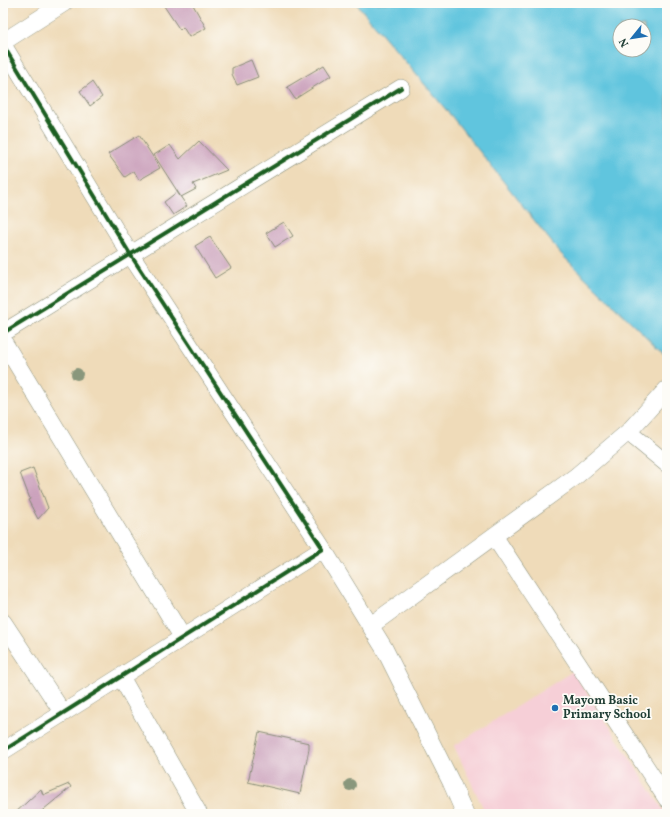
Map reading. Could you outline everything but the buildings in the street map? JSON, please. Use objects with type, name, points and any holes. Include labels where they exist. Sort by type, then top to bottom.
[{"type":"street","points":[[3,42],[64,3]]},
{"type":"street","points":[[3,45],[130,254],[323,549],[370,626],[387,655],[451,782],[465,814]]},
{"type":"street","points":[[3,332],[401,88]]},
{"type":"street","points":[[3,341],[183,638]]},
{"type":"street","points":[[370,626],[575,477],[628,432],[667,389]]},
{"type":"street","points":[[628,432],[667,464]]},
{"type":"street","points":[[494,536],[667,799]]},
{"type":"street","points":[[3,751],[323,549]]},
{"type":"street","points":[[3,622],[63,713]]},
{"type":"street","points":[[121,677],[200,814]]},
{"type":"shaded area","name":"Mayom Basic Primary School","points":[[573,671],[666,814],[486,814],[454,746]]},
{"type":"water","points":[[356,3],[667,3],[667,357],[561,254],[453,118]]},
{"type":"cycle path","points":[[3,45],[130,254],[323,549],[3,751]]},
{"type":"cycle path","points":[[3,333],[401,88]]},
{"type":"place","name":"Mayom Basic Primary School","points":[[555,708]]}]
